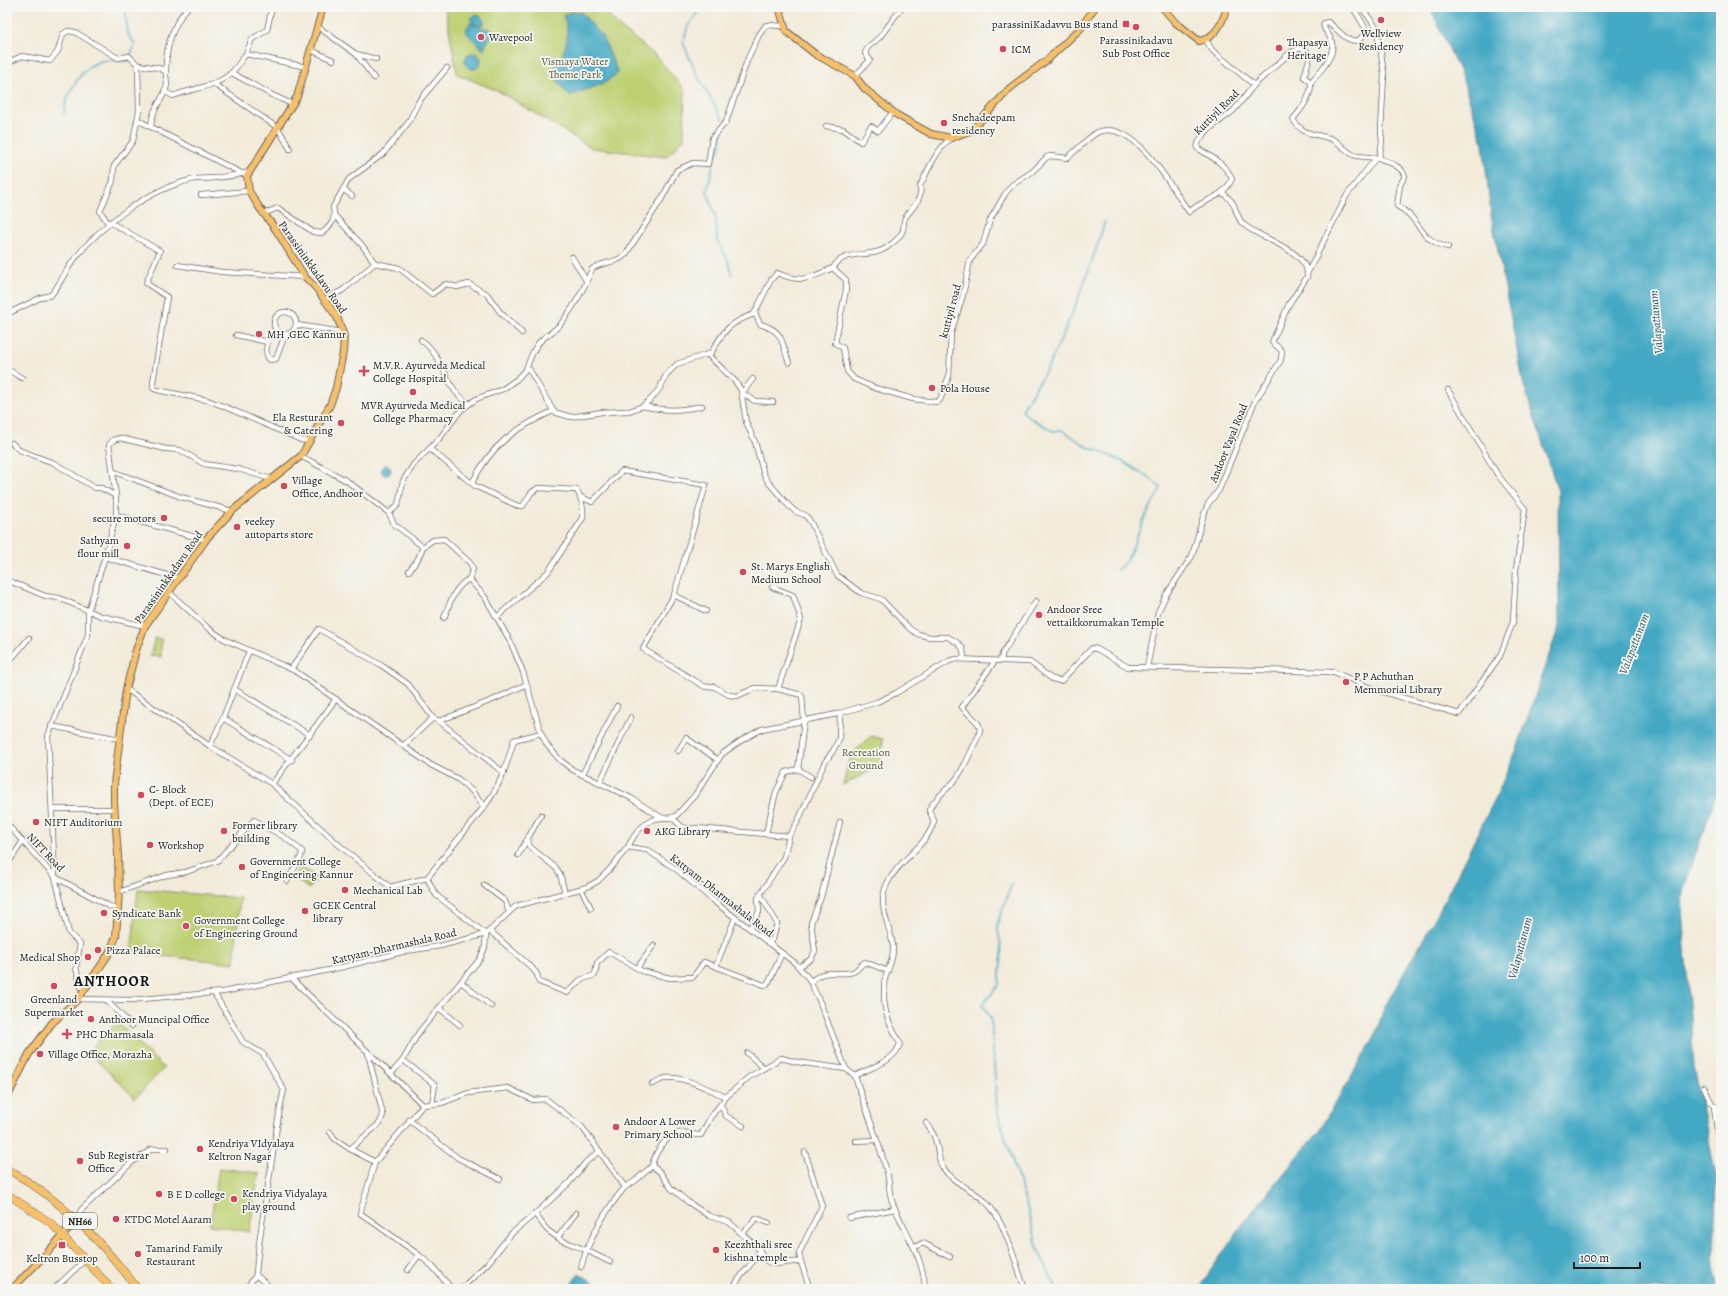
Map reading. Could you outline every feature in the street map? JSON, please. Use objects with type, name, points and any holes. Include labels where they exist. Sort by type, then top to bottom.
[{"type":"highway","name":"NH66","points":[[7,1169],[35,1186],[77,1219],[96,1238],[138,1289]]},
{"type":"highway","name":"NH66","points":[[7,1194],[51,1223],[112,1289]]},
{"type":"main road","points":[[249,191],[247,180],[250,172],[297,97],[323,7]]},
{"type":"main road","points":[[779,7],[786,31],[815,54],[855,76],[865,89],[897,115],[931,134],[951,138],[972,130],[1010,88],[1047,60],[1080,30],[1095,7]]},
{"type":"main road","points":[[1162,7],[1188,34],[1199,41],[1206,40],[1217,30],[1224,18],[1227,7]]},
{"type":"main road","name":"Parassininkkadavu Road","points":[[7,1098],[29,1054],[41,1036],[78,999],[108,955],[116,937],[119,892],[114,784],[126,689],[136,650],[145,626],[177,578],[206,540],[232,511],[301,456],[330,405],[336,388],[343,352],[342,332],[337,317],[305,277],[276,230],[263,214],[249,191]]},
{"type":"main road","points":[[12,1289],[63,1236],[77,1219]]},
{"type":"street","points":[[151,127],[151,117],[167,86],[166,71],[171,34],[176,22],[188,7]]},
{"type":"street","points":[[164,91],[174,96],[186,91],[214,84],[232,72],[246,54],[252,39],[267,30],[272,7]]},
{"type":"street","points":[[855,76],[870,60],[865,53],[868,47],[880,37],[902,7]]},
{"type":"street","points":[[1308,272],[1347,195],[1377,158],[1382,142],[1381,131],[1384,74],[1380,43],[1376,27],[1361,7],[1354,9],[1367,31],[1358,41],[1346,38],[1328,22],[1324,23],[1324,28],[1331,40],[1331,56],[1311,82],[1311,89],[1304,106],[1293,119],[1295,124],[1309,134],[1333,140],[1356,156],[1377,158],[1395,165],[1403,172],[1405,176],[1400,185],[1397,206],[1412,216],[1429,240],[1448,246]]},
{"type":"street","points":[[389,513],[398,505],[403,481],[414,464],[430,449],[461,410],[476,399],[503,389],[517,379],[526,369],[532,351],[544,337],[552,333],[564,320],[587,282],[592,269],[604,263],[621,260],[661,200],[677,170],[693,163],[708,164],[712,138],[726,122],[730,114],[740,82],[759,35],[766,25],[784,26]]},
{"type":"street","points":[[318,27],[356,54],[374,78]]},
{"type":"street","points":[[7,63],[22,56],[50,61],[58,51],[63,34],[68,31],[75,32],[118,58],[131,58],[138,66],[138,120],[133,141],[114,166],[113,181],[100,211],[109,223],[160,251],[146,283],[167,297],[153,388],[208,400],[301,440],[309,441]]},
{"type":"street","points":[[1206,40],[1212,50],[1254,85],[1291,52],[1301,48],[1307,51],[1310,56],[1304,77],[1311,82]]},
{"type":"street","points":[[311,50],[333,60]]},
{"type":"street","points":[[246,54],[306,67]]},
{"type":"street","points":[[356,54],[376,59]]},
{"type":"street","points":[[138,66],[159,68],[166,71]]},
{"type":"street","points":[[448,68],[420,101],[408,123],[383,154],[349,179],[333,207],[335,216],[362,245],[375,263],[399,268],[432,294],[446,284],[457,287],[469,284],[487,294],[500,312],[522,333]]},
{"type":"street","points":[[232,72],[272,95],[292,104]]},
{"type":"street","points":[[214,84],[278,128],[290,149]]},
{"type":"street","name":"Kuttiyil Road","points":[[1222,192],[1227,188],[1232,179],[1230,175],[1225,168],[1197,148],[1198,144],[1205,134],[1234,110],[1254,85]]},
{"type":"street","points":[[826,126],[844,129],[860,142],[871,126],[878,130],[892,113],[897,115]]},
{"type":"street","points":[[138,120],[243,174]]},
{"type":"street","name":"kuttiyil road","points":[[833,268],[846,280],[846,290],[835,344],[843,348],[847,371],[854,379],[875,388],[913,399],[936,402],[940,400],[945,390],[949,376],[952,333],[966,283],[970,260],[982,244],[990,220],[1005,194],[1012,185],[1032,172],[1047,157],[1067,158],[1100,131],[1122,133],[1141,145],[1152,157],[1189,212],[1222,192]]},
{"type":"street","points":[[526,369],[529,368],[553,411],[571,417],[602,412],[629,411],[643,406],[652,398],[660,388],[666,376],[677,364],[708,355],[711,353],[726,328],[742,318],[755,313],[771,280],[778,273],[795,280],[808,278],[833,268],[835,264],[847,256],[873,254],[885,249],[903,230],[904,219],[917,202],[921,192],[920,186],[946,142],[951,138]]},
{"type":"street","points":[[7,314],[40,298],[51,295],[73,261],[109,223],[138,202],[180,183],[196,178],[218,178],[250,172]]},
{"type":"street","points":[[343,189],[352,196]]},
{"type":"street","points":[[201,195],[249,191]]},
{"type":"street","points":[[1222,192],[1232,201],[1242,222],[1252,230],[1282,246],[1305,265],[1308,272]]},
{"type":"street","points":[[263,214],[278,208],[313,232],[322,233],[332,225],[335,216]]},
{"type":"street","points":[[572,257],[587,282]]},
{"type":"street","points":[[324,300],[343,290],[375,263]]},
{"type":"street","points":[[177,265],[222,272],[305,277]]},
{"type":"street","name":"Andoor Vayal Road","points":[[1147,667],[1158,612],[1166,595],[1192,556],[1202,517],[1208,504],[1219,490],[1254,401],[1281,360],[1282,351],[1272,342],[1281,319],[1289,304],[1304,283],[1308,272]]},
{"type":"street","points":[[285,335],[279,355],[272,360],[267,356],[268,342],[275,330],[275,318],[281,313],[285,312],[294,317],[297,325]]},
{"type":"street","points":[[755,313],[760,324],[772,328],[778,332],[789,363]]},
{"type":"street","points":[[297,325],[342,332]]},
{"type":"street","points":[[275,330],[285,335],[292,332],[297,325]]},
{"type":"street","points":[[236,335],[268,342]]},
{"type":"street","points":[[421,340],[427,344],[447,373],[455,391],[469,404]]},
{"type":"street","points":[[708,355],[735,381],[742,393],[746,422],[755,442],[764,475],[789,506],[796,512],[805,515],[810,521],[837,575],[861,593],[881,599],[910,629],[918,634],[930,637],[948,637],[958,643],[963,649],[964,659]]},
{"type":"street","points":[[7,369],[22,378]]},
{"type":"street","points":[[742,393],[753,380]]},
{"type":"street","points":[[391,1074],[403,1060],[419,1032],[480,958],[485,947],[488,932],[516,906],[582,889],[598,881],[610,869],[628,847],[632,838],[644,825],[662,818],[673,818],[695,796],[718,760],[731,747],[762,729],[840,713],[877,702],[896,693],[949,661],[964,659],[1030,662],[1052,679],[1057,681],[1065,678],[1092,648],[1097,649],[1128,667],[1334,672],[1373,689],[1458,714],[1500,656],[1513,622],[1516,570],[1525,510],[1497,474],[1448,390]]},
{"type":"street","points":[[742,393],[755,401],[773,402]]},
{"type":"street","points":[[643,406],[664,411],[684,410],[702,406]]},
{"type":"street","points":[[472,483],[484,460],[506,436],[553,411]]},
{"type":"street","points":[[86,987],[81,987],[76,968],[80,944],[69,934],[55,877],[48,736],[88,635],[88,611],[116,515],[116,496],[109,445],[113,440],[120,438],[166,449],[180,450],[204,464],[238,469],[271,479]]},
{"type":"street","points":[[12,443],[19,450],[54,463],[95,488],[101,488],[116,496]]},
{"type":"street","points":[[430,449],[485,492],[523,506],[531,493],[538,488],[577,490],[581,497],[584,511],[583,518],[548,572],[497,617]]},
{"type":"street","points":[[301,456],[347,481],[389,513],[394,524],[423,547]]},
{"type":"street","points":[[581,497],[592,502],[622,471],[706,485],[674,595],[643,649],[705,687],[713,686],[729,695],[737,696],[755,688],[778,689],[802,695],[804,721],[798,769]]},
{"type":"street","points":[[112,472],[181,497],[232,511]]},
{"type":"street","points":[[116,515],[206,540]]},
{"type":"street","points":[[409,571],[418,559],[423,547],[433,540],[444,539],[470,563],[474,569],[469,579],[461,583],[456,590],[444,618]]},
{"type":"street","points":[[104,556],[177,578]]},
{"type":"street","points":[[469,579],[485,597],[510,641],[527,684],[541,733],[560,760],[582,775],[631,798],[662,818]]},
{"type":"street","points":[[7,580],[45,596],[60,598],[88,611],[145,626]]},
{"type":"street","points":[[772,587],[793,595],[800,619],[778,689]]},
{"type":"street","points":[[169,592],[208,628],[249,651],[291,669],[404,745],[431,765],[458,779],[472,791],[484,807]]},
{"type":"street","points":[[674,595],[706,611]]},
{"type":"street","points":[[1001,661],[1002,654],[1036,601]]},
{"type":"street","points":[[291,669],[319,629],[381,665],[408,684],[433,718],[504,773]]},
{"type":"street","points":[[7,664],[29,638]]},
{"type":"street","points":[[210,746],[223,718],[249,651]]},
{"type":"street","points":[[925,1289],[921,1264],[915,1247],[895,1209],[891,1198],[889,1177],[855,1076],[892,1057],[896,1054],[898,1049],[900,1042],[884,1011],[884,980],[891,963],[893,947],[885,921],[883,900],[886,884],[894,871],[912,853],[932,826],[934,821],[929,810],[930,807],[935,799],[957,778],[978,738],[981,731],[981,726],[962,706],[995,660]]},
{"type":"street","points":[[438,721],[495,699],[527,684]]},
{"type":"street","points":[[126,689],[210,746],[272,784],[339,845],[390,887],[427,878],[491,799],[504,773],[514,740],[541,733]]},
{"type":"street","points":[[234,689],[310,735]]},
{"type":"street","points":[[272,784],[292,760],[336,699]]},
{"type":"street","points":[[582,775],[617,706]]},
{"type":"street","points":[[750,928],[758,916],[760,907],[758,898],[784,857],[789,836],[798,821],[824,762],[833,751],[839,739],[840,713]]},
{"type":"street","points":[[599,784],[631,717]]},
{"type":"street","points":[[223,718],[292,760]]},
{"type":"street","points":[[404,745],[433,718]]},
{"type":"street","points":[[51,726],[120,738]]},
{"type":"street","points":[[678,751],[686,738],[718,760]]},
{"type":"street","points":[[766,834],[776,792],[786,772],[798,769],[811,777]]},
{"type":"street","points":[[52,809],[114,809]]},
{"type":"street","points":[[518,855],[541,815]]},
{"type":"street","points":[[673,818],[681,827],[686,829],[696,828],[740,833],[789,836]]},
{"type":"street","points":[[119,892],[167,875],[186,872],[217,862],[250,822],[254,820],[284,837],[302,852],[301,857],[287,881]]},
{"type":"street","points":[[799,967],[811,959],[815,951],[811,923],[821,896],[840,822]]},
{"type":"street","name":"NIFT Road","points":[[7,824],[55,877],[109,906],[118,909]]},
{"type":"street","points":[[528,838],[530,846],[556,868],[560,874],[565,893]]},
{"type":"street","points":[[7,865],[23,841]]},
{"type":"street","name":"Kattyam-Dharmashala Road","points":[[628,847],[647,850],[676,869],[799,967],[810,982],[846,1069],[855,1076]]},
{"type":"street","points":[[427,878],[436,896],[488,932],[531,967],[537,974],[538,982],[568,994],[580,980],[595,974],[597,963],[609,952],[637,968],[670,978],[693,977],[704,962],[764,984],[767,984],[770,980],[782,953]]},
{"type":"street","points":[[484,885],[505,901],[509,912]]},
{"type":"street","points":[[582,889],[591,908]]},
{"type":"street","points":[[760,894],[777,923],[773,939],[768,943]]},
{"type":"street","points":[[716,966],[736,918]]},
{"type":"street","name":"Kattyam-Dharmashala Road","points":[[78,999],[130,1000],[214,993],[343,967],[406,951],[440,946],[488,932]]},
{"type":"street","points":[[637,968],[654,945]]},
{"type":"street","points":[[810,982],[817,976],[823,974],[854,972],[865,962],[888,971]]},
{"type":"street","points":[[290,977],[423,1105]]},
{"type":"street","points":[[461,982],[491,1006]]},
{"type":"street","points":[[214,993],[243,1042],[263,1054],[284,1090],[274,1136],[272,1159],[257,1256],[256,1275],[246,1289]]},
{"type":"street","points":[[106,1000],[132,1026]]},
{"type":"street","points":[[439,1008],[460,1025]]},
{"type":"street","points":[[350,1149],[380,1123],[383,1115],[368,1053]]},
{"type":"street","points":[[747,1053],[764,1068]]},
{"type":"street","points":[[581,1268],[586,1250],[607,1208],[625,1187],[635,1181],[652,1166],[662,1146],[674,1135],[684,1132],[702,1135],[710,1118],[726,1097],[749,1077],[781,1058],[797,1062],[846,1069]]},
{"type":"street","points":[[403,1060],[436,1085],[432,1104]]},
{"type":"street","points":[[652,1084],[666,1078],[674,1078],[696,1084],[726,1097]]},
{"type":"street","points":[[1704,1087],[1714,1107],[1721,1160]]},
{"type":"street","points":[[452,1289],[432,1266],[419,1255],[360,1213],[375,1162],[423,1105],[442,1103],[468,1093],[508,1088],[533,1100],[546,1099],[582,1127],[625,1187]]},
{"type":"street","points":[[721,1105],[726,1116],[743,1126]]},
{"type":"street","points":[[1714,1107],[1721,1109]]},
{"type":"street","points":[[409,1120],[458,1158],[500,1179]]},
{"type":"street","points":[[926,1123],[935,1138],[939,1159],[943,1168],[957,1183],[987,1203],[997,1219],[1025,1289]]},
{"type":"street","points":[[330,1132],[335,1139],[375,1162]]},
{"type":"street","points":[[856,1141],[876,1140]]},
{"type":"street","points":[[77,1219],[81,1210],[131,1163],[152,1149],[167,1149]]},
{"type":"street","points":[[461,1289],[488,1264],[512,1233],[569,1183],[586,1162],[600,1151]]},
{"type":"street","points":[[804,1152],[822,1206],[799,1253],[810,1289]]},
{"type":"street","points":[[652,1166],[660,1172],[671,1188],[697,1209],[708,1216],[729,1222],[743,1233],[758,1247],[767,1263],[772,1264],[791,1261],[801,1262]]},
{"type":"street","points":[[850,1218],[895,1209]]},
{"type":"street","points":[[558,1237],[576,1213]]},
{"type":"street","points":[[535,1214],[547,1230],[558,1237],[610,1262]]},
{"type":"street","points":[[743,1233],[756,1218],[769,1223]]},
{"type":"street","points":[[915,1247],[923,1243],[950,1257]]},
{"type":"street","points":[[733,1289],[737,1280],[760,1252]]},
{"type":"street","points":[[408,1270],[419,1255]]},
{"type":"street","points":[[54,1289],[85,1260]]},
{"type":"street","points":[[256,1275],[272,1289]]},
{"type":"green space","name":"Vismaya Water Theme Park","points":[[445,7],[603,7],[615,23],[656,56],[685,90],[684,139],[666,157],[592,148],[500,92],[457,74]]},
{"type":"green space","points":[[155,638],[161,639],[161,657],[150,656]]},
{"type":"green space","name":"Recreation Ground","points":[[871,736],[883,739],[880,766],[843,785],[850,756]]},
{"type":"green space","points":[[300,866],[318,878],[309,889],[293,877]]},
{"type":"green space","name":"Government College of Engineering Ground","points":[[138,889],[240,898],[234,963],[131,953]]},
{"type":"green space","points":[[117,1022],[164,1068],[135,1098],[88,1052]]},
{"type":"green space","name":"Kendriya Vidyalaya play ground","points":[[219,1168],[259,1173],[249,1232],[210,1225]]},
{"type":"water","name":"Valapattanam","points":[[1430,7],[1721,7],[1721,780],[1681,897],[1694,1066],[1716,1176],[1714,1266],[1719,1289],[1198,1289],[1244,1222],[1318,1132],[1375,1036],[1384,1008],[1439,911],[1496,797],[1517,749],[1559,626],[1558,491],[1524,386],[1491,215],[1483,143],[1462,77]]},
{"type":"water","points":[[570,12],[581,12],[603,37],[618,73],[605,83],[569,96],[553,75],[553,70],[564,51],[566,44],[567,30],[563,16]]},
{"type":"water","points":[[475,14],[480,16],[485,21],[483,25],[476,25],[471,21],[471,18]]},
{"type":"water","name":"Wavepool","points":[[470,23],[494,30],[483,50],[465,31]]},
{"type":"water","points":[[470,53],[476,53],[481,58],[479,67],[476,69],[470,69],[465,64],[465,58]]},
{"type":"water","points":[[386,465],[391,470],[386,475],[381,470]]},
{"type":"water","points":[[579,1273],[603,1289],[568,1289]]},
{"type":"waterway","points":[[64,114],[65,106],[71,90],[81,75],[88,68],[105,60],[128,61],[135,44],[128,34],[125,7]]},
{"type":"waterway","points":[[700,7],[700,10],[688,26],[683,42],[696,73],[723,120]]},
{"type":"waterway","points":[[723,129],[721,146],[714,160],[707,191],[716,218],[717,240],[727,258],[732,274]]},
{"type":"waterway","points":[[1105,221],[1087,276],[1066,329],[1047,369],[1022,411],[1032,419],[1053,431],[1062,430],[1086,446],[1122,461],[1151,479],[1161,488],[1145,517],[1127,560],[1117,570]]},
{"type":"waterway","points":[[1012,883],[997,925],[1002,952],[999,985],[982,1005],[991,1018],[997,1110],[1027,1207],[1038,1250],[1057,1289]]},
{"type":"place","name":"Wellview Residency","points":[[1381,20]]},
{"type":"place","name":"parassiniKadavvu Bus stand","points":[[1126,24]]},
{"type":"place","name":"Parassinikadavu Sub Post Office","points":[[1136,27]]},
{"type":"place","name":"Wavepool","points":[[481,37]]},
{"type":"place","name":"Thapasya Heritage","points":[[1279,48]]},
{"type":"place","name":"ICM","points":[[1003,49]]},
{"type":"place","name":"Snehadeepam residency","points":[[944,123]]},
{"type":"place","name":"MH ,GEC Kannur","points":[[259,334]]},
{"type":"place","name":"M.V.R. Ayurveda Medical College Hospital","points":[[364,371]]},
{"type":"place","name":"Pola House","points":[[932,388]]},
{"type":"place","name":"MVR Ayurveda Medical College Pharmacy","points":[[413,392]]},
{"type":"place","name":"Ela Resturant & Catering","points":[[341,423]]},
{"type":"place","name":"Village Office, Andhoor","points":[[284,486]]},
{"type":"place","name":"secure motors","points":[[164,518]]},
{"type":"place","name":"veekey autoparts store","points":[[237,527]]},
{"type":"place","name":"Sathyam flour mill","points":[[127,546]]},
{"type":"place","name":"St. Marys English Medium School","points":[[743,572]]},
{"type":"place","name":"Andoor Sree vettaikkorumakan Temple","points":[[1039,615]]},
{"type":"place","name":"P P Achuthan Memmorial Library","points":[[1346,682]]},
{"type":"place","name":"C- Block (Dept. of ECE)","points":[[141,795]]},
{"type":"place","name":"NIFT Auditorium","points":[[36,822]]},
{"type":"place","name":"Former library building","points":[[224,831]]},
{"type":"place","name":"AKG Library","points":[[647,831]]},
{"type":"place","name":"Workshop","points":[[150,845]]},
{"type":"place","name":"Government College of Engineering Kannur","points":[[242,867]]},
{"type":"place","name":"Mechanical Lab","points":[[345,890]]},
{"type":"place","name":"GCEK Central library","points":[[305,911]]},
{"type":"place","name":"Syndicate Bank","points":[[104,913]]},
{"type":"place","name":"Government College of Engineering Ground","points":[[186,926]]},
{"type":"place","name":"Pizza Palace","points":[[98,950]]},
{"type":"place","name":"Medical Shop","points":[[88,957]]},
{"type":"place","name":"Greenland Supermarket","points":[[54,986]]},
{"type":"place","name":"Anthoor Muncipal Office","points":[[91,1019]]},
{"type":"place","name":"PHC Dharmasala","points":[[67,1034]]},
{"type":"place","name":"Village Office, Morazha","points":[[40,1054]]},
{"type":"place","name":"Andoor A Lower Primary School","points":[[616,1127]]},
{"type":"place","name":"Kendriya VIdyalaya Keltron Nagar","points":[[200,1149]]},
{"type":"place","name":"Sub Registrar Office","points":[[80,1161]]},
{"type":"place","name":"B E D college","points":[[159,1194]]},
{"type":"place","name":"Kendriya Vidyalaya play ground","points":[[234,1199]]},
{"type":"place","name":"KTDC Motel Aaram","points":[[116,1219]]},
{"type":"place","name":"Keltron Busstop","points":[[62,1245]]},
{"type":"place","name":"Keezhthali sree kishna temple","points":[[716,1250]]},
{"type":"place","name":"Tamarind Family Restaurant","points":[[138,1254]]},
{"type":"district","name":"ANTHOOR","points":[[112,981]]}]
